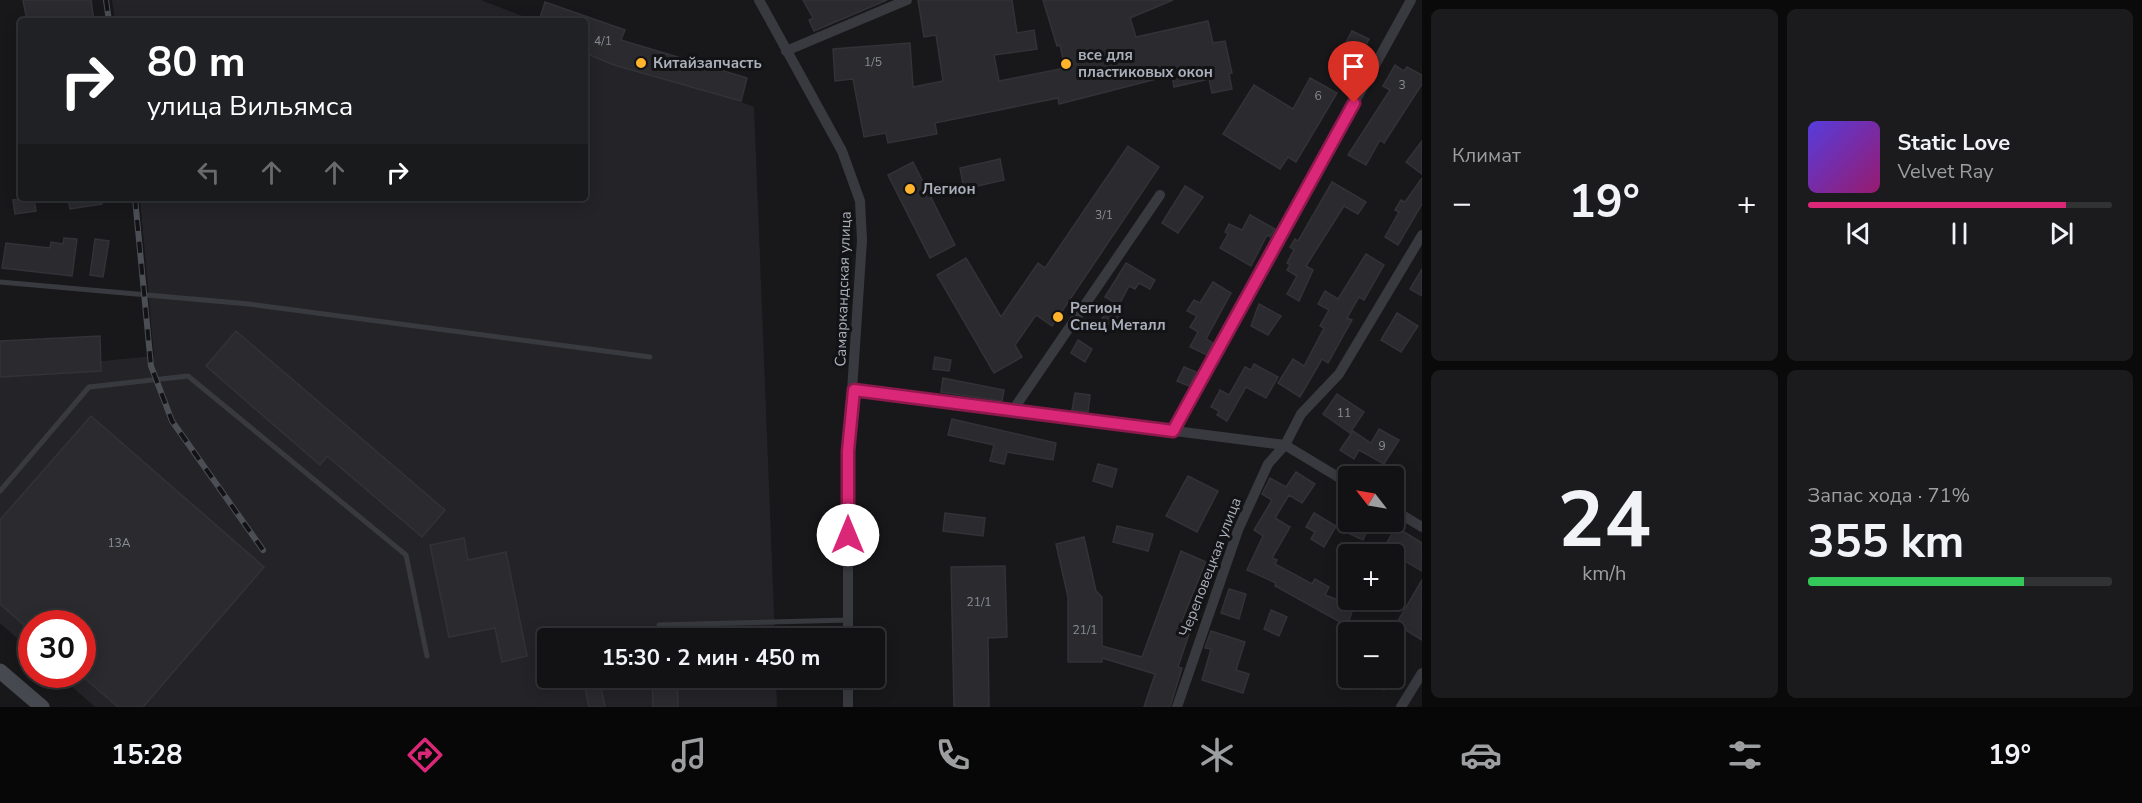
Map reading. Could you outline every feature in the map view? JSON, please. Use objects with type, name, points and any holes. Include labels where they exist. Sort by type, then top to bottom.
[{"type":"main road","points":[[0,671],[42,707]]},
{"type":"street","name":"Самаркандская улица","points":[[759,0],[842,151],[860,201],[862,240],[854,390],[848,451],[848,628]]},
{"type":"street","points":[[786,51],[907,0]]},
{"type":"street","points":[[1173,431],[1411,0]]},
{"type":"street","points":[[1013,411],[1160,195]]},
{"type":"street","name":"Череповецкая улица","points":[[1177,707],[1238,530],[1268,464],[1285,445],[1301,414],[1339,374],[1422,235]]},
{"type":"street","points":[[854,390],[1285,445],[1338,477]]},
{"type":"street","points":[[1404,516],[1422,527]]},
{"type":"street","points":[[1401,707],[1422,673]]},
{"type":"street","points":[[848,688],[848,707]]},
{"type":"lane","points":[[0,282],[249,304],[650,357]]},
{"type":"lane","points":[[0,491],[89,387],[188,376],[406,555],[427,656]]},
{"type":"lane","points":[[659,625],[848,620]]},
{"type":"shaded area","points":[[112,0],[481,0],[527,18],[115,18]]},
{"type":"shaded area","points":[[588,42],[754,107],[775,628],[537,628],[537,688],[776,688],[777,707],[95,707],[74,688],[96,688],[96,610],[18,610],[18,639],[0,623],[0,371],[154,356],[140,201],[588,201]]},
{"type":"building","points":[[23,0],[91,0],[94,18],[26,18]]},
{"type":"building","points":[[803,0],[887,0],[814,31],[809,20],[813,18]]},
{"type":"building","points":[[918,0],[1012,0],[1017,33],[1034,30],[1037,49],[994,55],[999,81],[1065,68],[1060,45],[1057,46],[1043,0],[1173,0],[1130,18],[1136,37],[1208,21],[1213,43],[1225,41],[1232,73],[1229,74],[1232,89],[1212,93],[1209,79],[1174,87],[1172,75],[1059,104],[1058,98],[935,123],[937,134],[888,143],[886,133],[864,137],[853,79],[835,81],[833,49],[910,43],[913,87],[943,81],[936,35],[924,37]]},
{"type":"building","points":[[545,2],[625,30],[621,40],[747,78],[741,101],[614,65],[588,54],[588,18],[540,18]]},
{"type":"building","points":[[1352,31],[1369,39],[1356,64],[1339,55]]},
{"type":"building","points":[[1395,65],[1404,71],[1407,67],[1422,75],[1422,84],[1384,143],[1380,140],[1366,165],[1348,155],[1390,90],[1383,86]]},
{"type":"building","points":[[1310,78],[1337,93],[1296,162],[1288,157],[1280,169],[1223,134],[1254,85],[1293,109]]},
{"type":"building","points":[[1422,141],[1422,174],[1406,162]]},
{"type":"building","points":[[1128,146],[1159,167],[1052,326],[1036,315],[1015,345],[1022,357],[994,373],[937,275],[966,258],[1001,317],[1038,263],[1045,268]]},
{"type":"building","points":[[1000,159],[1004,180],[964,189],[960,168]]},
{"type":"building","points":[[913,162],[955,245],[930,258],[888,175]]},
{"type":"building","points":[[1422,178],[1422,204],[1398,245],[1385,237],[1399,212],[1395,210],[1401,200],[1405,202]]},
{"type":"building","points":[[1332,182],[1366,202],[1358,214],[1344,206],[1306,266],[1313,270],[1299,301],[1287,294],[1297,276],[1287,270],[1290,265],[1287,263],[1294,250],[1290,247],[1295,239],[1298,241]]},
{"type":"building","points":[[1185,186],[1203,197],[1178,233],[1162,223]]},
{"type":"building","points":[[13,200],[34,201],[36,211],[15,214]]},
{"type":"building","points":[[69,201],[102,201],[102,204],[70,209]]},
{"type":"building","points":[[1250,215],[1275,229],[1270,237],[1267,235],[1251,266],[1220,248],[1228,234],[1225,232],[1229,224],[1242,230]]},
{"type":"building","points":[[64,238],[77,239],[72,276],[2,268],[6,243],[50,248],[51,242],[63,244]]},
{"type":"building","points":[[95,239],[109,241],[103,277],[90,275]]},
{"type":"building","points":[[1366,254],[1384,265],[1364,300],[1359,297],[1347,318],[1352,320],[1328,363],[1322,359],[1300,397],[1278,383],[1293,359],[1304,366],[1324,328],[1320,326],[1329,310],[1318,304],[1325,291],[1338,299]]},
{"type":"building","points":[[1126,263],[1155,280],[1150,289],[1139,283],[1135,289],[1129,286],[1119,305],[1105,297]]},
{"type":"building","points":[[1422,269],[1422,296],[1410,289]]},
{"type":"building","points":[[1213,282],[1231,293],[1206,339],[1213,343],[1207,355],[1190,347],[1198,332],[1190,327],[1197,316],[1187,311],[1194,300],[1200,303]]},
{"type":"building","points":[[1259,304],[1281,316],[1268,335],[1251,326]]},
{"type":"building","points":[[1108,308],[1125,318],[1118,331],[1102,319]]},
{"type":"building","points":[[1397,313],[1418,326],[1401,352],[1381,340]]},
{"type":"building","points":[[236,331],[445,510],[422,537],[327,456],[320,465],[206,366]]},
{"type":"building","points":[[100,336],[101,371],[0,377],[0,341]]},
{"type":"building","points":[[1078,340],[1092,349],[1085,362],[1071,353]]},
{"type":"building","points":[[935,357],[951,360],[949,371],[933,369]]},
{"type":"building","points":[[1254,364],[1278,377],[1266,398],[1246,387],[1227,421],[1217,415],[1219,411],[1211,407],[1220,390],[1229,395],[1245,367],[1251,370]]},
{"type":"building","points":[[1184,367],[1196,372],[1189,386],[1177,381]]},
{"type":"building","points":[[943,378],[1004,390],[1002,401],[941,392]]},
{"type":"building","points":[[1075,393],[1090,395],[1088,412],[1072,410]]},
{"type":"building","points":[[1337,394],[1364,412],[1350,433],[1323,414]]},
{"type":"building","points":[[91,416],[264,567],[143,707],[118,707],[96,688],[96,610],[18,610],[18,620],[0,604],[0,520]]},
{"type":"building","points":[[952,419],[1056,443],[1053,460],[1007,452],[1004,464],[990,461],[994,445],[948,435]]},
{"type":"building","points":[[1379,429],[1399,440],[1384,464],[1359,450],[1354,459],[1340,450],[1353,431],[1371,443]]},
{"type":"building","points":[[1098,464],[1117,469],[1112,487],[1093,481]]},
{"type":"building","points":[[1296,472],[1315,484],[1302,503],[1289,495],[1275,518],[1290,527],[1272,558],[1277,560],[1275,564],[1312,584],[1315,579],[1329,587],[1325,595],[1338,600],[1338,610],[1353,610],[1348,622],[1340,622],[1275,586],[1276,583],[1247,570],[1263,536],[1254,530],[1272,500],[1262,494],[1270,478],[1286,487]]},
{"type":"building","points":[[1188,476],[1218,491],[1197,532],[1166,516]]},
{"type":"building","points":[[945,513],[985,518],[983,536],[943,531]]},
{"type":"building","points":[[1314,513],[1336,526],[1324,547],[1311,539],[1315,532],[1306,527]]},
{"type":"building","points":[[1117,526],[1153,534],[1148,551],[1113,542]]},
{"type":"building","points":[[1346,532],[1367,532],[1363,540]]},
{"type":"building","points":[[1393,532],[1404,532],[1422,543],[1422,571],[1404,561],[1404,544],[1386,544]]},
{"type":"building","points":[[1084,537],[1096,591],[1102,597],[1102,646],[1142,657],[1181,551],[1206,562],[1178,630],[1189,634],[1178,667],[1182,668],[1170,707],[1144,707],[1155,674],[1102,658],[1102,662],[1068,662],[1068,597],[1056,544]]},
{"type":"building","points":[[464,538],[468,560],[506,552],[527,656],[502,662],[495,628],[449,637],[430,545]]},
{"type":"building","points":[[1005,566],[1007,637],[988,638],[989,707],[954,707],[951,567]]},
{"type":"building","points":[[1422,580],[1422,640],[1404,629],[1404,622],[1397,622]]},
{"type":"building","points":[[1229,589],[1246,594],[1239,619],[1221,613]]},
{"type":"building","points":[[1271,610],[1287,617],[1279,636],[1264,629]]},
{"type":"building","points":[[1211,631],[1245,642],[1236,670],[1249,674],[1243,693],[1202,680],[1211,649],[1205,648]]},
{"type":"building","points":[[585,688],[601,688],[605,707],[589,707]]},
{"type":"building","points":[[652,688],[677,688],[678,707],[653,707]]},
{"type":"railway","points":[[106,0],[109,18]]},
{"type":"railway","points":[[135,201],[151,366],[172,421],[263,550]]},
{"type":"place","name":"Китайзапчасть","points":[[641,63]]},
{"type":"place","name":"все для пластиковых окон","points":[[1066,64]]},
{"type":"place","name":"Легион","points":[[910,189]]},
{"type":"place","name":"Регион Спец Металл","points":[[1058,317]]},
{"type":"route","points":[[848,535],[848,451],[854,390],[1173,431],[1354,103]]}]
